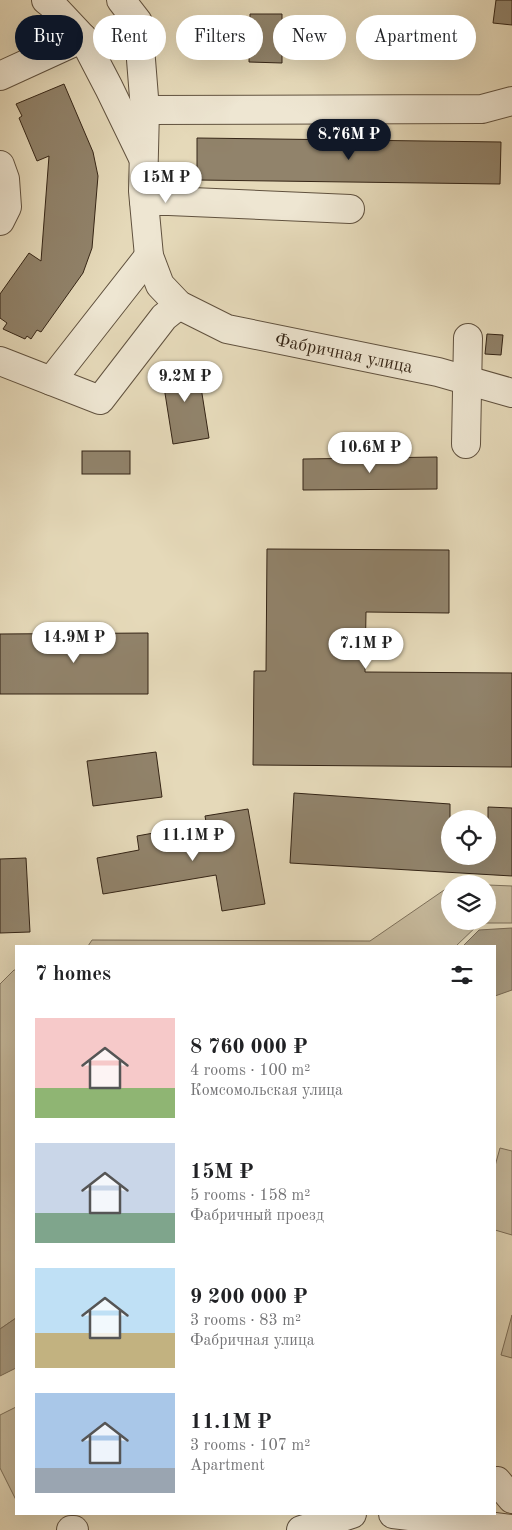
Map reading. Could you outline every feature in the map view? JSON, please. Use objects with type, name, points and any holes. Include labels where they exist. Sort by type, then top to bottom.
[{"type":"street","points":[[46,0],[62,15]]},
{"type":"street","points":[[121,0],[140,11]]},
{"type":"street","name":"Фабричная улица","points":[[140,11],[145,110],[144,201],[149,256],[160,285],[179,305],[227,329],[438,372],[512,392]]},
{"type":"street","points":[[83,38],[144,160]]},
{"type":"street","points":[[0,76],[35,60]]},
{"type":"street","points":[[145,110],[482,109],[512,101]]},
{"type":"street","points":[[0,165],[6,179],[7,207],[0,221]]},
{"type":"street","points":[[144,201],[169,200],[350,208]]},
{"type":"street","points":[[51,381],[149,256]]},
{"type":"street","points":[[0,362],[100,400],[164,317],[179,305]]},
{"type":"street","points":[[466,444],[468,338]]},
{"type":"street","points":[[301,1530],[349,1515]]},
{"type":"street","points":[[402,1515],[512,1529]]},
{"type":"shaded area","points":[[496,885],[512,886],[512,923],[496,923]]},
{"type":"shaded area","points":[[441,892],[441,930],[473,930],[457,945],[89,945],[92,940],[370,941]]},
{"type":"shaded area","points":[[512,928],[512,990],[496,996],[496,945],[464,945],[479,930]]},
{"type":"shaded area","points":[[15,970],[15,1319],[0,1329],[0,984]]},
{"type":"shaded area","points":[[500,1148],[512,1151],[512,1235],[496,1230],[496,1162]]},
{"type":"shaded area","points":[[512,1315],[512,1358],[501,1355]]},
{"type":"shaded area","points":[[15,1319],[15,1368],[0,1376],[0,1329]]},
{"type":"shaded area","points":[[15,1408],[15,1498],[0,1468],[0,1415]]},
{"type":"building","points":[[496,0],[512,0],[512,25],[493,23]]},
{"type":"building","points":[[282,14],[273,15],[273,60],[282,60],[282,63],[249,62],[249,60],[263,60],[263,15],[250,15]]},
{"type":"building","points":[[64,84],[93,152],[98,176],[92,248],[83,273],[41,332],[37,330],[31,339],[27,336],[25,339],[3,329],[7,323],[0,318],[0,294],[29,253],[41,261],[49,156],[37,161],[19,118],[22,116],[16,104]]},
{"type":"building","points":[[197,138],[501,142],[500,184],[197,180]]},
{"type":"building","points":[[487,334],[503,335],[501,355],[485,354]]},
{"type":"building","points":[[197,362],[209,438],[173,444],[161,368]]},
{"type":"building","points":[[82,451],[130,451],[130,474],[82,474]]},
{"type":"building","points":[[437,457],[437,489],[303,490],[303,459]]},
{"type":"building","points":[[267,549],[449,550],[449,613],[366,612],[365,672],[512,673],[512,767],[253,765],[254,671],[266,671]]},
{"type":"building","points":[[148,633],[148,694],[0,694],[0,634]]},
{"type":"building","points":[[156,752],[162,797],[93,806],[87,761]]},
{"type":"building","points":[[294,793],[450,804],[450,810],[441,810],[441,865],[496,865],[496,810],[488,810],[488,807],[512,808],[512,876],[290,863]]},
{"type":"building","points":[[248,809],[265,904],[222,911],[216,875],[103,894],[97,858],[139,850],[137,836],[170,830],[172,845],[209,839],[205,816]]},
{"type":"building","points":[[26,858],[30,932],[0,933],[0,859]]}]
